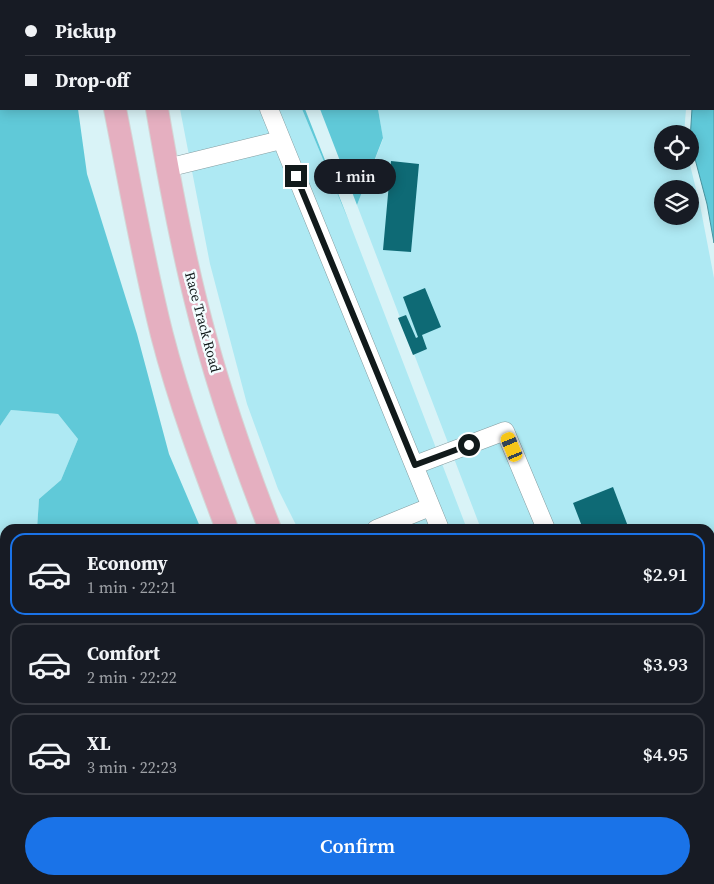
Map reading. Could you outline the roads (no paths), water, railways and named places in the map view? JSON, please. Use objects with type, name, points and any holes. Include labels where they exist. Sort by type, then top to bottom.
[{"type":"main road","points":[[115,110],[145,262],[162,336],[182,403],[225,524]]},
{"type":"main road","name":"Race Track Road","points":[[157,110],[167,168],[196,302],[215,371],[268,524]]},
{"type":"lane","points":[[269,110],[438,524]]},
{"type":"lane","points":[[167,168],[281,140]]},
{"type":"lane","points":[[415,465],[505,431],[544,524]]},
{"type":"lane","points":[[388,524],[430,507]]}]
